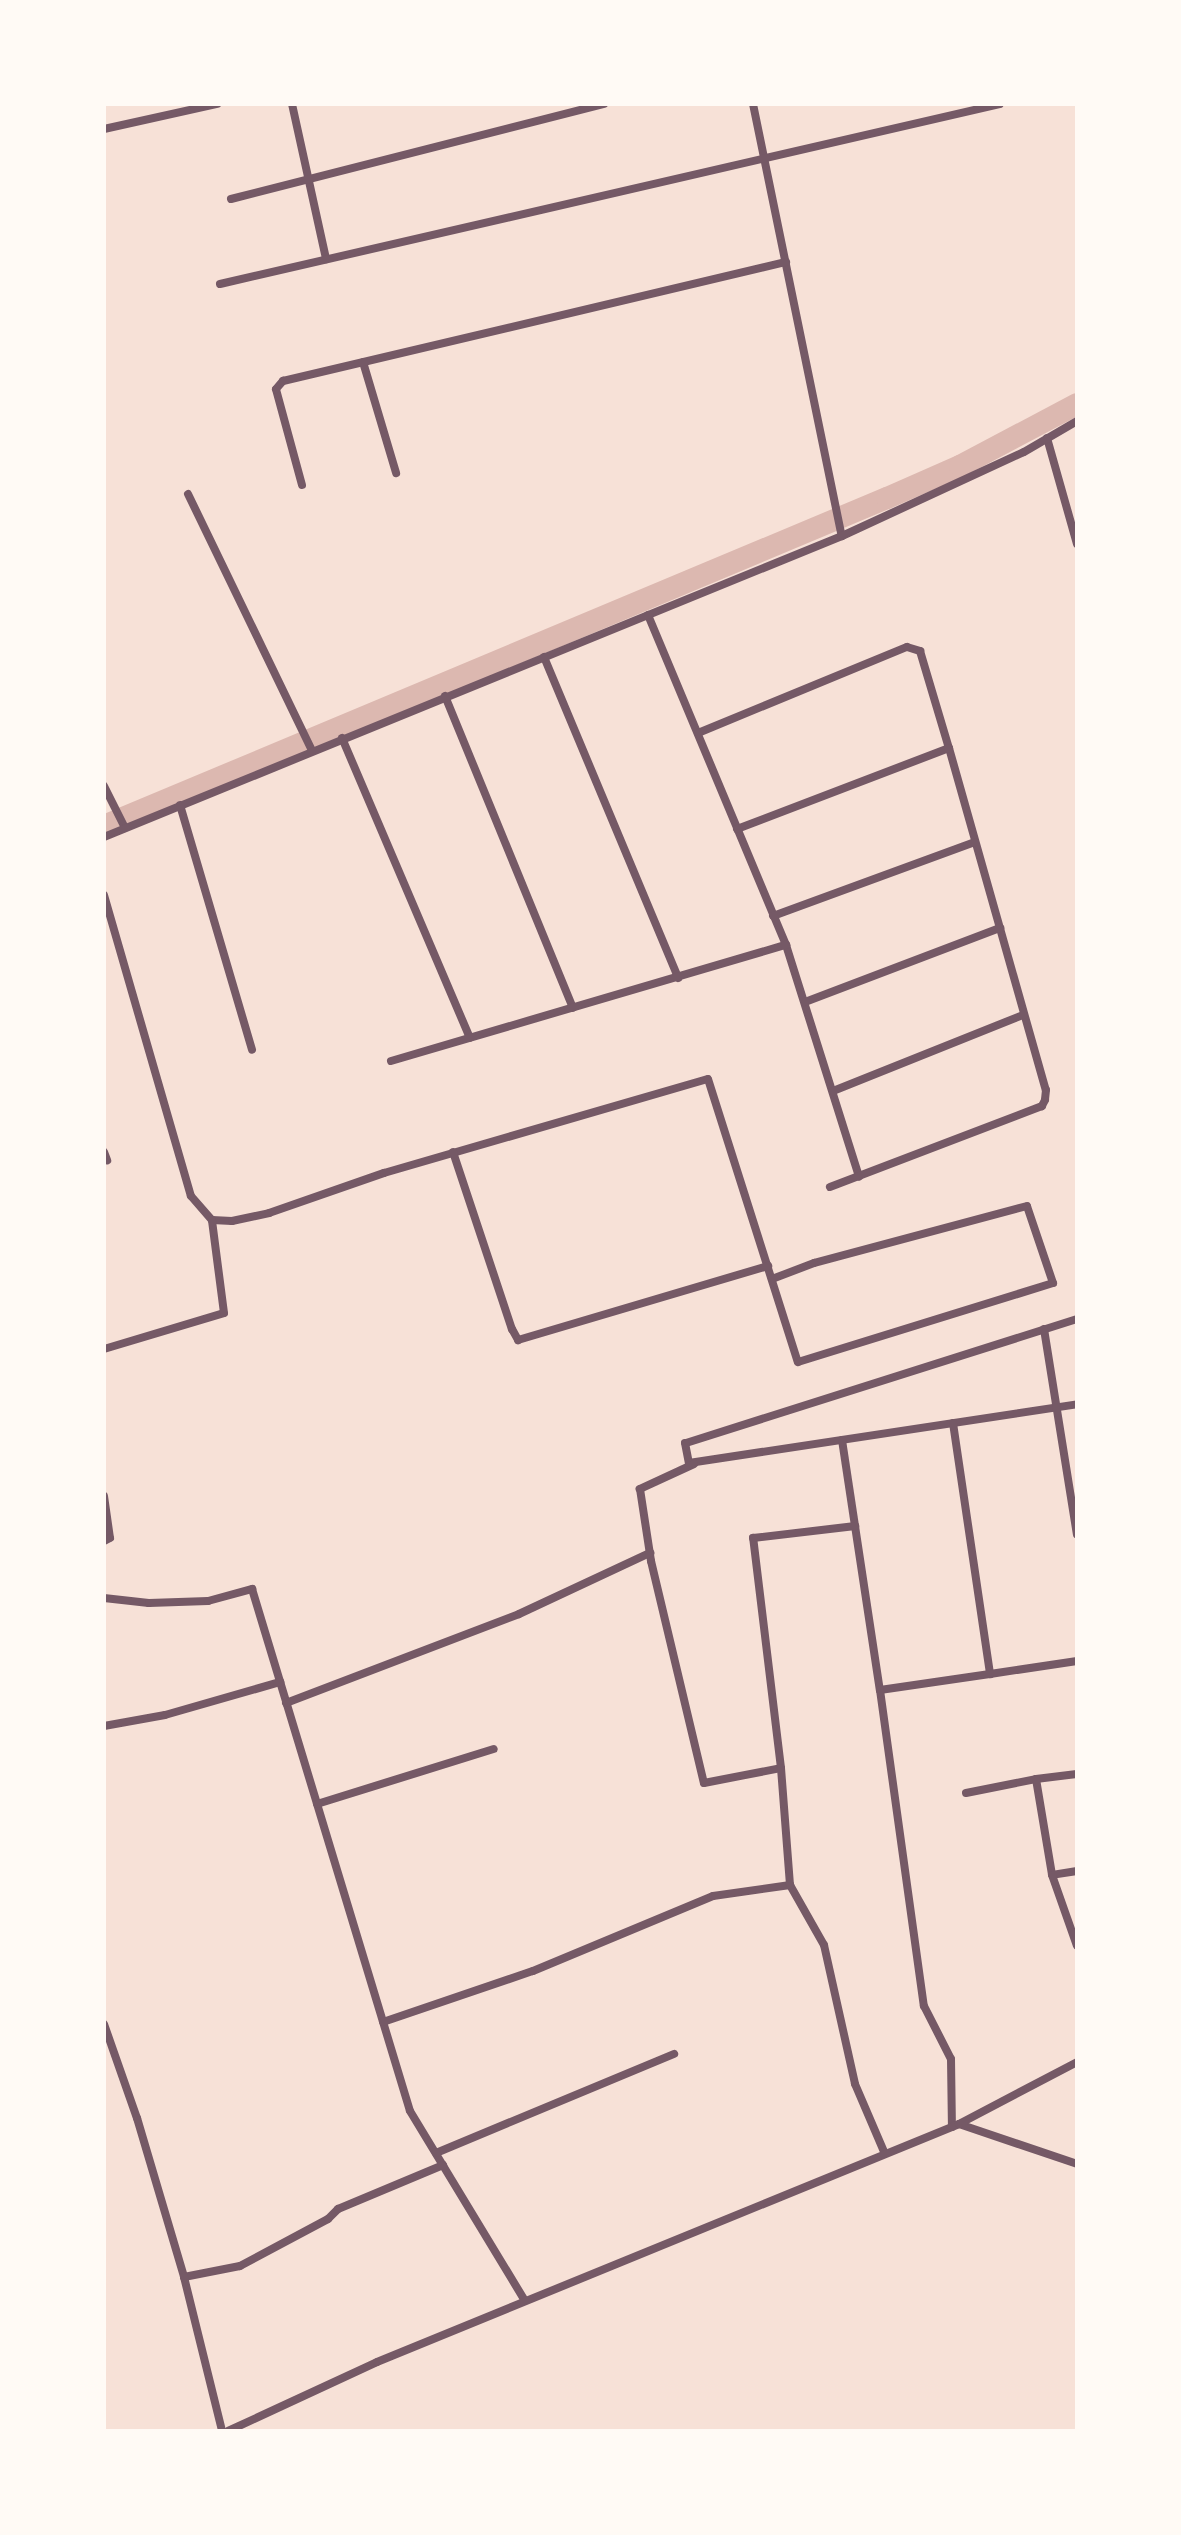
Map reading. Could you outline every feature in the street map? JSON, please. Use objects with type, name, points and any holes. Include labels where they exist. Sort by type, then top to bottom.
[{"type":"street","points":[[104,129],[217,104]]},
{"type":"street","points":[[292,104],[326,259]]},
{"type":"street","points":[[231,199],[604,104]]},
{"type":"street","points":[[753,104],[841,535]]},
{"type":"street","points":[[220,284],[1000,104]]},
{"type":"street","points":[[302,485],[276,389],[278,383],[786,262]]},
{"type":"street","points":[[363,362],[396,473]]},
{"type":"street","points":[[104,837],[841,535],[1077,421]]},
{"type":"street","points":[[1047,438],[1077,544]]},
{"type":"street","points":[[188,494],[312,750]]},
{"type":"street","points":[[648,615],[786,945],[859,1177]]},
{"type":"street","points":[[698,733],[907,647],[920,651],[949,748],[1046,1090],[1042,1106],[830,1187]]},
{"type":"street","points":[[544,657],[678,978]]},
{"type":"street","points":[[445,696],[573,1008]]},
{"type":"street","points":[[342,738],[470,1038]]},
{"type":"street","points":[[737,829],[949,748]]},
{"type":"street","points":[[104,786],[125,828]]},
{"type":"street","points":[[180,805],[252,1050]]},
{"type":"street","points":[[773,916],[975,842]]},
{"type":"street","points":[[104,895],[191,1196],[212,1220],[224,1313],[104,1349]]},
{"type":"street","points":[[805,1002],[1000,928]]},
{"type":"street","points":[[391,1061],[786,945]]},
{"type":"street","points":[[833,1091],[1023,1015]]},
{"type":"street","points":[[212,1220],[232,1221],[269,1213],[453,1152],[708,1079],[798,1362],[1053,1283],[1027,1206],[814,1263],[772,1279]]},
{"type":"street","points":[[453,1152],[518,1340],[768,1266]]},
{"type":"street","points":[[1077,1319],[685,1443],[689,1463],[1077,1404]]},
{"type":"street","points":[[1044,1329],[1056,1407],[1073,1477],[1077,1534]]},
{"type":"street","points":[[953,1423],[990,1674]]},
{"type":"street","points":[[842,1440],[924,2006],[951,2059],[956,2125]]},
{"type":"street","points":[[698,1462],[640,1489],[650,1553],[704,1783],[781,1768]]},
{"type":"street","points":[[104,1496],[110,1538],[104,1541]]},
{"type":"street","points":[[855,1526],[753,1538],[781,1768],[790,1885],[824,1945],[855,2084],[885,2154]]},
{"type":"street","points":[[286,1703],[519,1614],[650,1553]]},
{"type":"street","points":[[104,1598],[149,1603],[208,1601],[252,1589],[410,2111],[525,2301]]},
{"type":"street","points":[[880,1690],[1077,1661]]},
{"type":"street","points":[[104,1726],[165,1715],[280,1682]]},
{"type":"street","points":[[317,1804],[494,1749]]},
{"type":"street","points":[[966,1793],[1077,1774]]},
{"type":"street","points":[[1036,1779],[1052,1875],[1077,1946]]},
{"type":"street","points":[[1052,1875],[1077,1871]]},
{"type":"street","points":[[383,2022],[533,1971],[713,1896],[790,1885]]},
{"type":"street","points":[[104,2024],[137,2118],[184,2277],[222,2431]]},
{"type":"street","points":[[436,2153],[674,2054]]},
{"type":"street","points":[[229,2431],[377,2362],[956,2125],[1077,2062]]},
{"type":"street","points":[[956,2125],[1077,2164]]},
{"type":"street","points":[[184,2277],[240,2266],[328,2219],[338,2209],[443,2165]]},
{"type":"waterway","points":[[104,826],[887,498],[960,466],[1077,404]]}]
